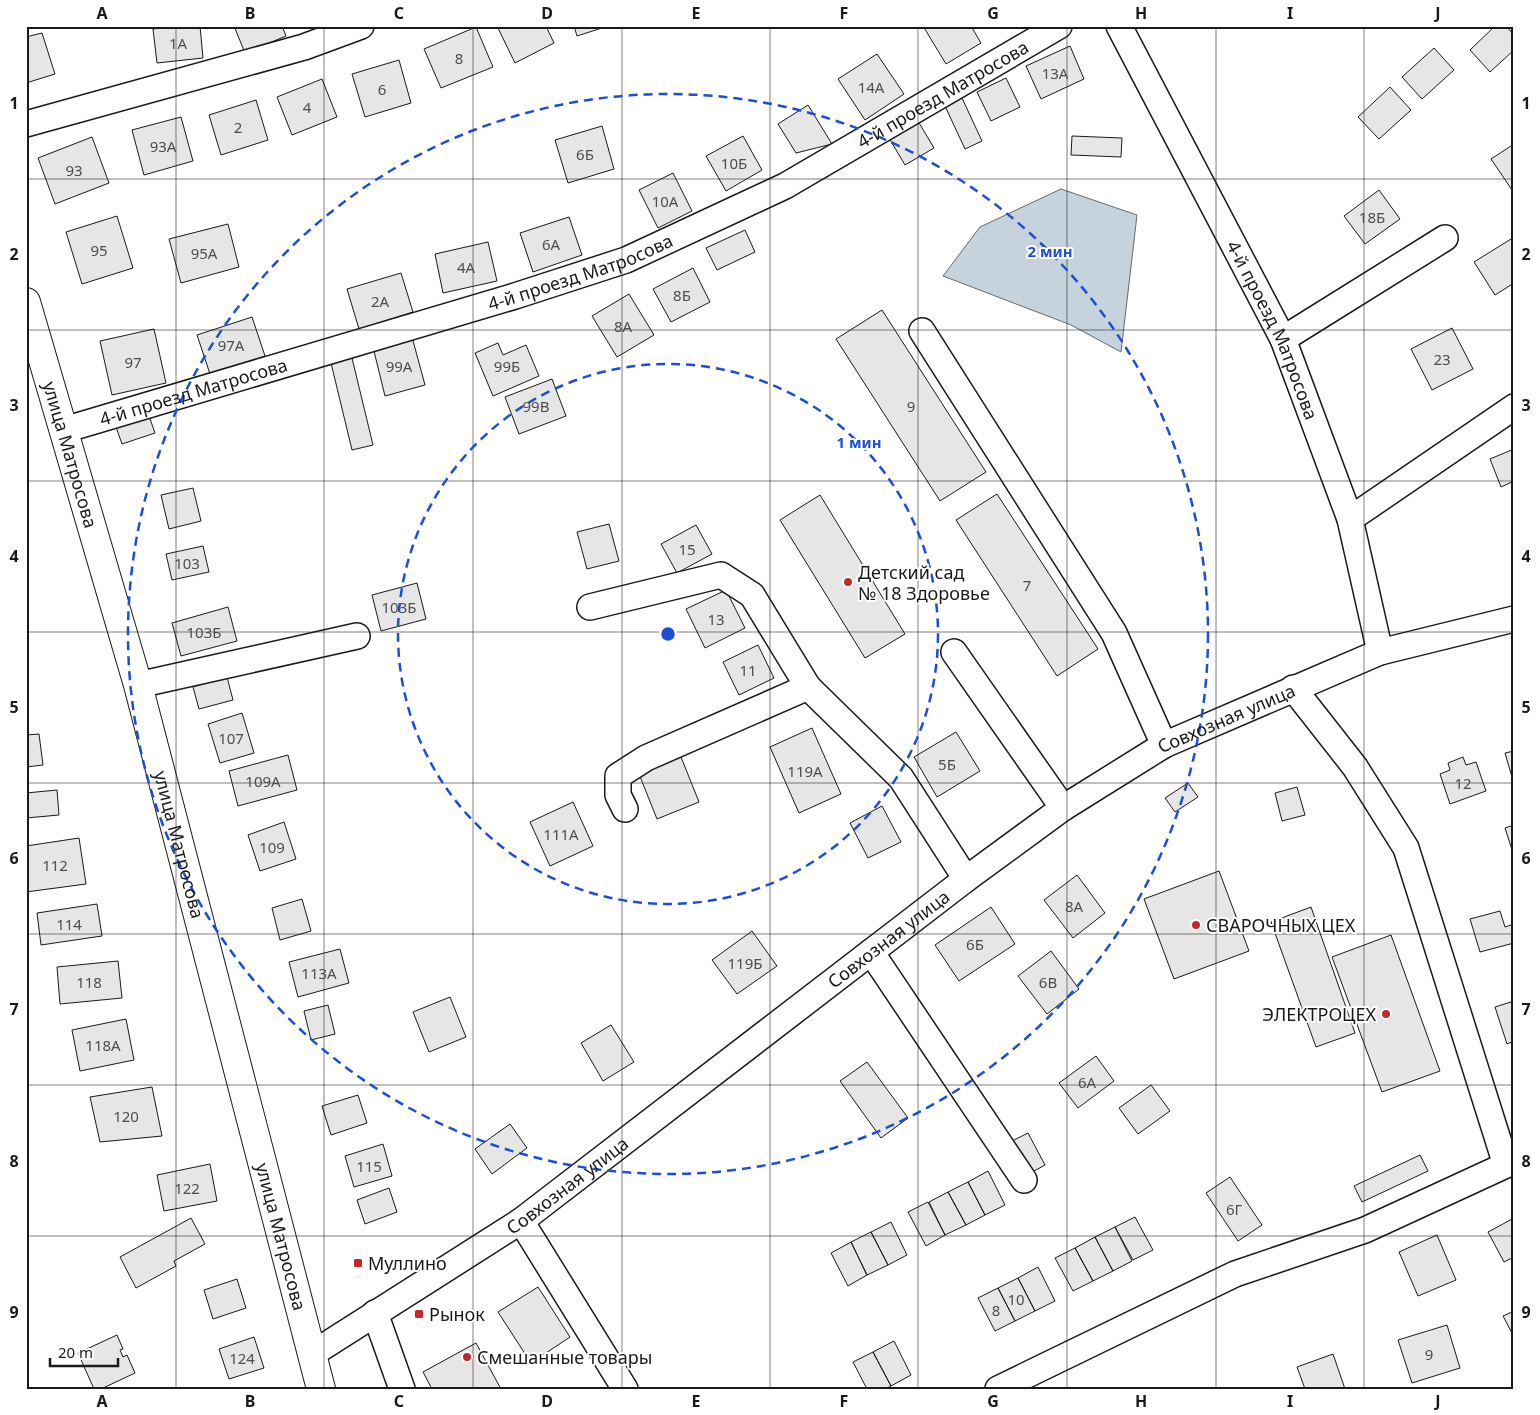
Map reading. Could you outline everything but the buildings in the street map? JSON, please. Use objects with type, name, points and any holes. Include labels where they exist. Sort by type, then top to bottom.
[{"type":"main road","name":"улица Матросова","points":[[26,302],[138,685],[320,1389]]},
{"type":"street","points":[[26,124],[304,47],[361,26]]},
{"type":"street","name":"4-й проезд Матросова","points":[[64,430],[505,299],[626,260],[785,186],[1059,26]]},
{"type":"street","name":"4-й проезд Матросова","points":[[1119,26],[1283,339],[1350,519],[1380,652]]},
{"type":"street","points":[[1283,339],[1445,238]]},
{"type":"street","points":[[922,331],[1114,633],[1164,745]]},
{"type":"street","points":[[1350,519],[1514,407]]},
{"type":"street","points":[[590,607],[721,575],[752,595],[808,687],[901,778],[966,879]]},
{"type":"street","name":"Совхозная улица","points":[[312,1354],[521,1221],[966,879],[1063,808],[1164,745],[1380,652],[1514,619]]},
{"type":"street","points":[[138,685],[357,636]]},
{"type":"street","points":[[954,652],[1063,808]]},
{"type":"street","points":[[625,809],[618,795],[618,776],[646,758],[808,687]]},
{"type":"street","points":[[998,1389],[1235,1274],[1365,1230],[1510,1163],[1406,848],[1355,767],[1293,688]]},
{"type":"street","points":[[871,952],[1024,1180]]},
{"type":"street","points":[[521,1221],[625,1389]]},
{"type":"street","points":[[375,1313],[402,1389]]},
{"type":"shaded area","points":[[1061,189],[1137,215],[1121,352],[1071,325],[943,276],[980,227]]},
{"type":"place","name":"Детский сад № 18 Здоровье","points":[[848,582]]},
{"type":"place","name":"СВАРОЧНЫХ ЦЕХ","points":[[1196,925]]},
{"type":"place","name":"ЭЛЕКТРОЦЕХ","points":[[1386,1014]]},
{"type":"place","name":"Муллино","points":[[358,1263]]},
{"type":"place","name":"Рынок","points":[[419,1314]]},
{"type":"place","name":"Смешанные товары","points":[[467,1357]]}]
